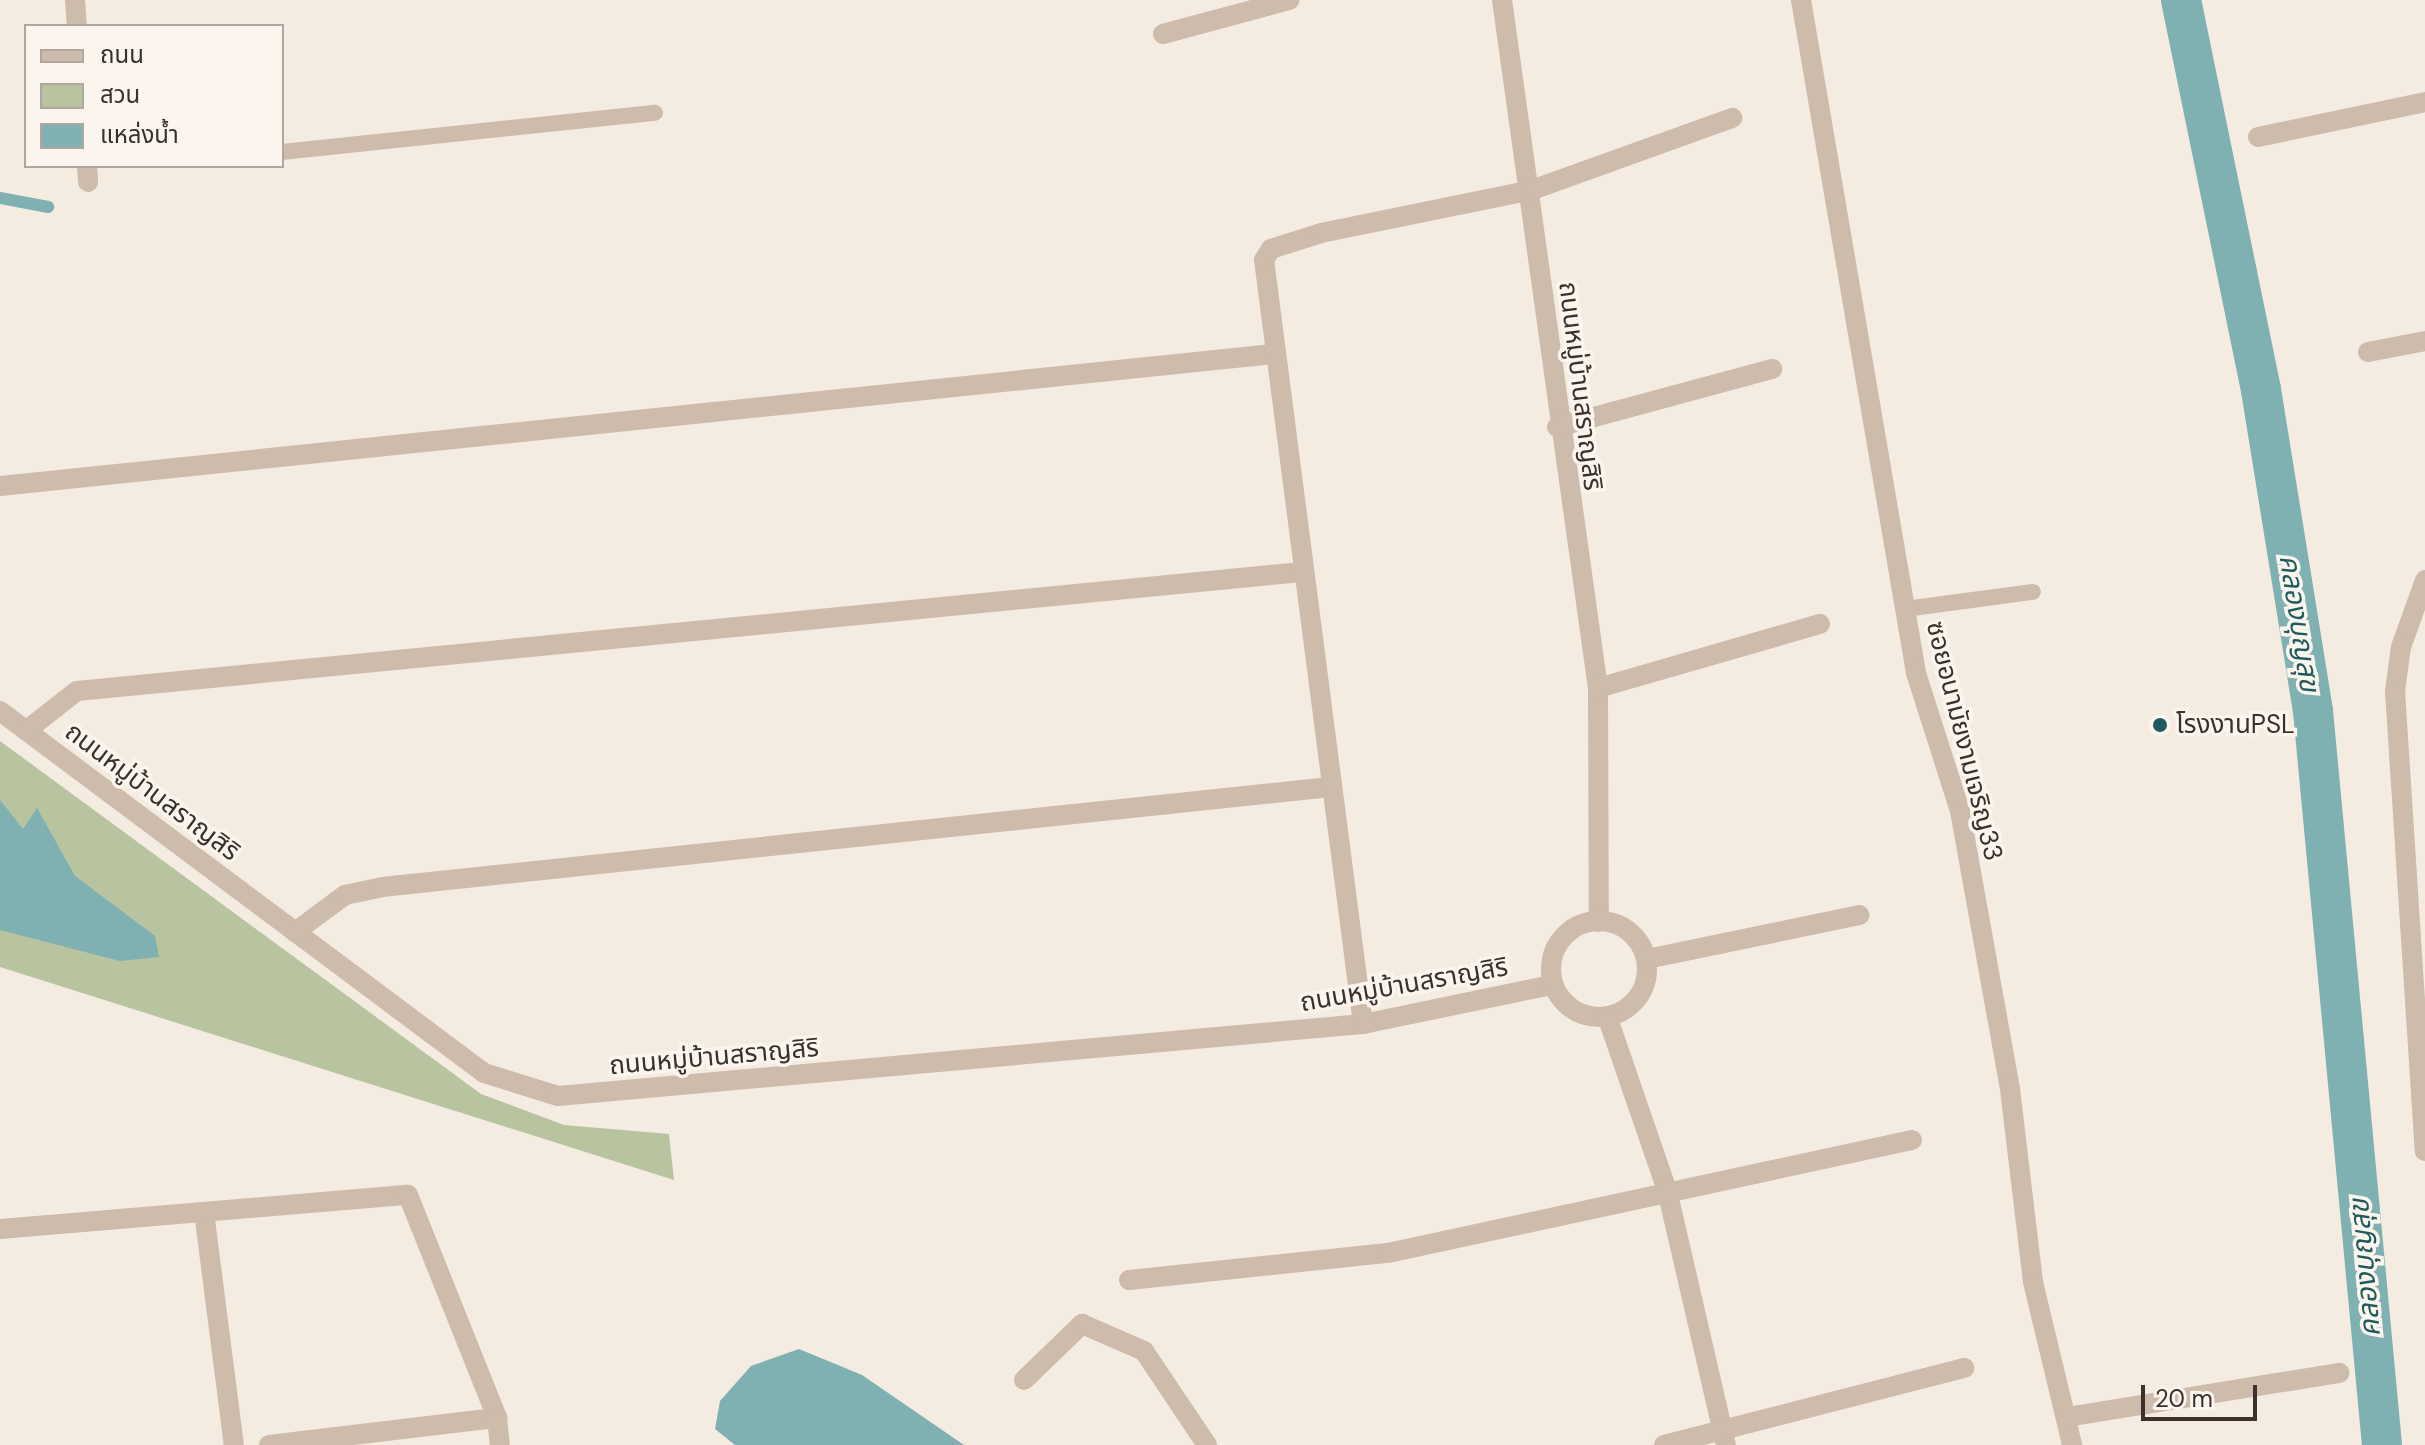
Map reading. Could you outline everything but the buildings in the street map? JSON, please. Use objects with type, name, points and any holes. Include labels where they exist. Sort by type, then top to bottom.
[{"type":"street","points":[[75,0],[77,24]]},
{"type":"street","points":[[1163,34],[1289,0]]},
{"type":"street","name":"ถนนหมู่บ้านสราญสิริ","points":[[1502,0],[1532,190],[1557,427],[1598,688],[1599,922]]},
{"type":"street","name":"ซอยอนามัยงามเจริญ33","points":[[1801,0],[1916,673],[1960,811],[2010,1089],[2033,1282],[2072,1445]]},
{"type":"street","points":[[2258,137],[2425,102]]},
{"type":"street","points":[[1363,1024],[1262,276],[1271,249],[1532,190],[1732,118]]},
{"type":"street","points":[[2368,352],[2425,341]]},
{"type":"street","points":[[0,486],[1273,354]]},
{"type":"street","points":[[1557,427],[1772,369]]},
{"type":"street","points":[[27,730],[77,691],[1302,572]]},
{"type":"street","points":[[2425,580],[2401,647],[2395,691],[2418,978],[2425,1151]]},
{"type":"street","points":[[1598,688],[1820,624]]},
{"type":"street","name":"ถนนหมู่บ้านสราญสิริ","points":[[0,711],[484,1073],[558,1096],[1363,1024],[1552,985]]},
{"type":"street","points":[[295,932],[345,895],[382,887],[1331,787]]},
{"type":"street","points":[[1647,959],[1860,915]]},
{"type":"street","points":[[1599,922],[1628,929],[1647,959],[1639,998],[1607,1016],[1582,1015],[1552,985],[1552,951],[1562,936],[1599,922]]},
{"type":"street","points":[[1607,1016],[1667,1190],[1725,1439]]},
{"type":"street","points":[[1129,1280],[1388,1253],[1667,1190],[1912,1140]]},
{"type":"street","points":[[0,1229],[408,1195],[497,1418],[500,1445]]},
{"type":"street","points":[[204,1212],[234,1445]]},
{"type":"street","points":[[1024,1380],[1082,1324],[1144,1351],[1207,1445]]},
{"type":"street","points":[[1664,1445],[1725,1439],[1964,1368]]},
{"type":"street","points":[[2067,1417],[2339,1373]]},
{"type":"street","points":[[269,1445],[497,1418]]},
{"type":"lane","points":[[284,152],[655,113]]},
{"type":"lane","points":[[1905,609],[2033,592]]},
{"type":"green space","points":[[0,741],[481,1094],[564,1125],[669,1134],[674,1180],[0,967]]},
{"type":"water","points":[[0,800],[23,829],[37,808],[75,876],[155,936],[159,957],[120,961],[0,930]]},
{"type":"water","points":[[799,1349],[862,1375],[964,1445],[735,1445],[715,1429],[720,1401],[751,1366]]},
{"type":"waterway","name":"คลองบุญสุข","points":[[2181,0],[2261,390],[2313,711],[2382,1445]]},
{"type":"waterway","points":[[0,198],[48,207]]},
{"type":"place","name":"โรงงานPSL","points":[[2160,725]]}]
